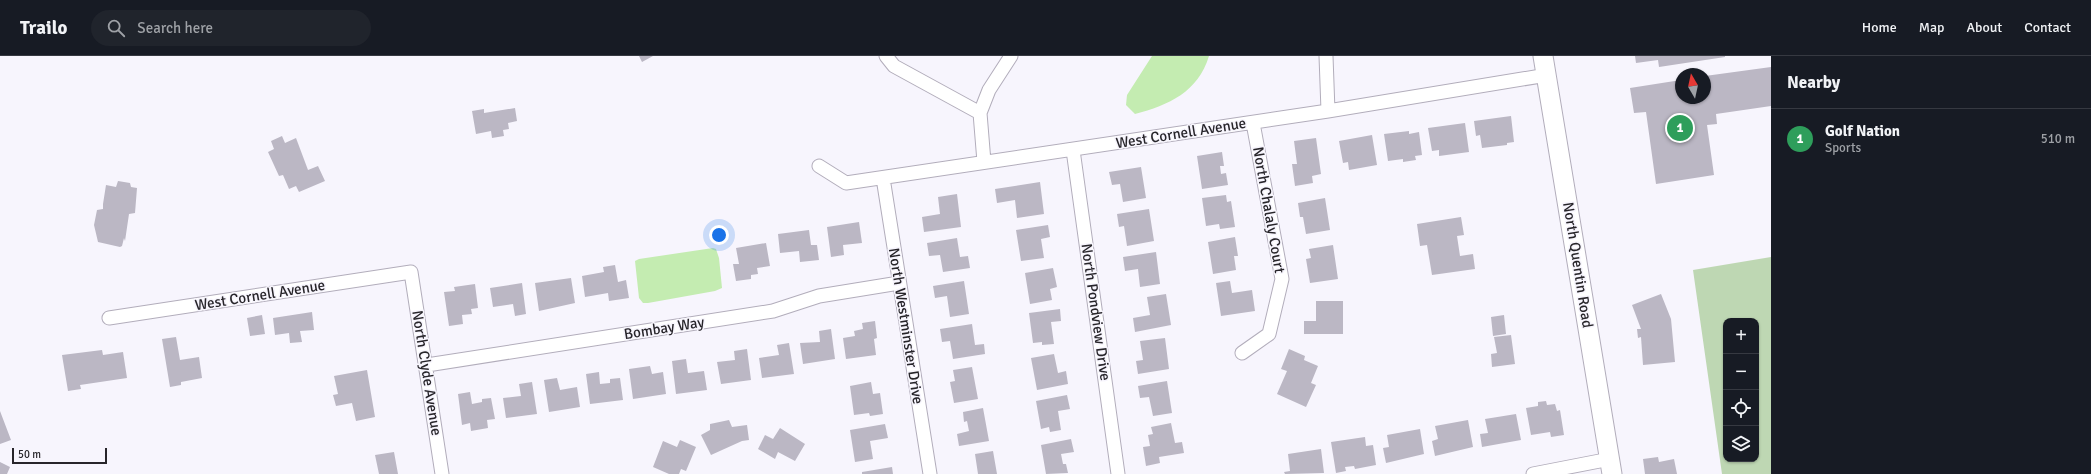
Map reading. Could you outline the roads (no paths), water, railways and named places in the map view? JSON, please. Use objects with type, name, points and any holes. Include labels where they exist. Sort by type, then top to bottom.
[{"type":"main road","name":"North Quentin Road","points":[[1543,56],[1611,467]]},
{"type":"street","points":[[886,56],[894,66],[980,113]]},
{"type":"street","points":[[984,162],[980,113],[989,90],[1011,56]]},
{"type":"street","points":[[1326,56],[1328,111]]},
{"type":"street","name":"West Cornell Avenue","points":[[819,166],[846,183],[1253,123],[1547,75]]},
{"type":"street","name":"North Chalaly Court","points":[[1242,353],[1269,334],[1282,279],[1253,123]]},
{"type":"street","name":"North Pondview Drive","points":[[1074,150],[1118,474]]},
{"type":"street","name":"North Westminster Drive","points":[[883,178],[898,283],[930,474]]},
{"type":"street","name":"West Cornell Avenue","points":[[109,318],[411,272]]},
{"type":"street","name":"North Clyde Avenue","points":[[411,272],[427,365],[442,474]]},
{"type":"street","name":"Bombay Way","points":[[427,365],[773,311],[819,296],[898,283]]},
{"type":"street","points":[[1533,474],[1611,467]]},
{"type":"place","name":"Golf Nation","points":[[1680,128]]}]
